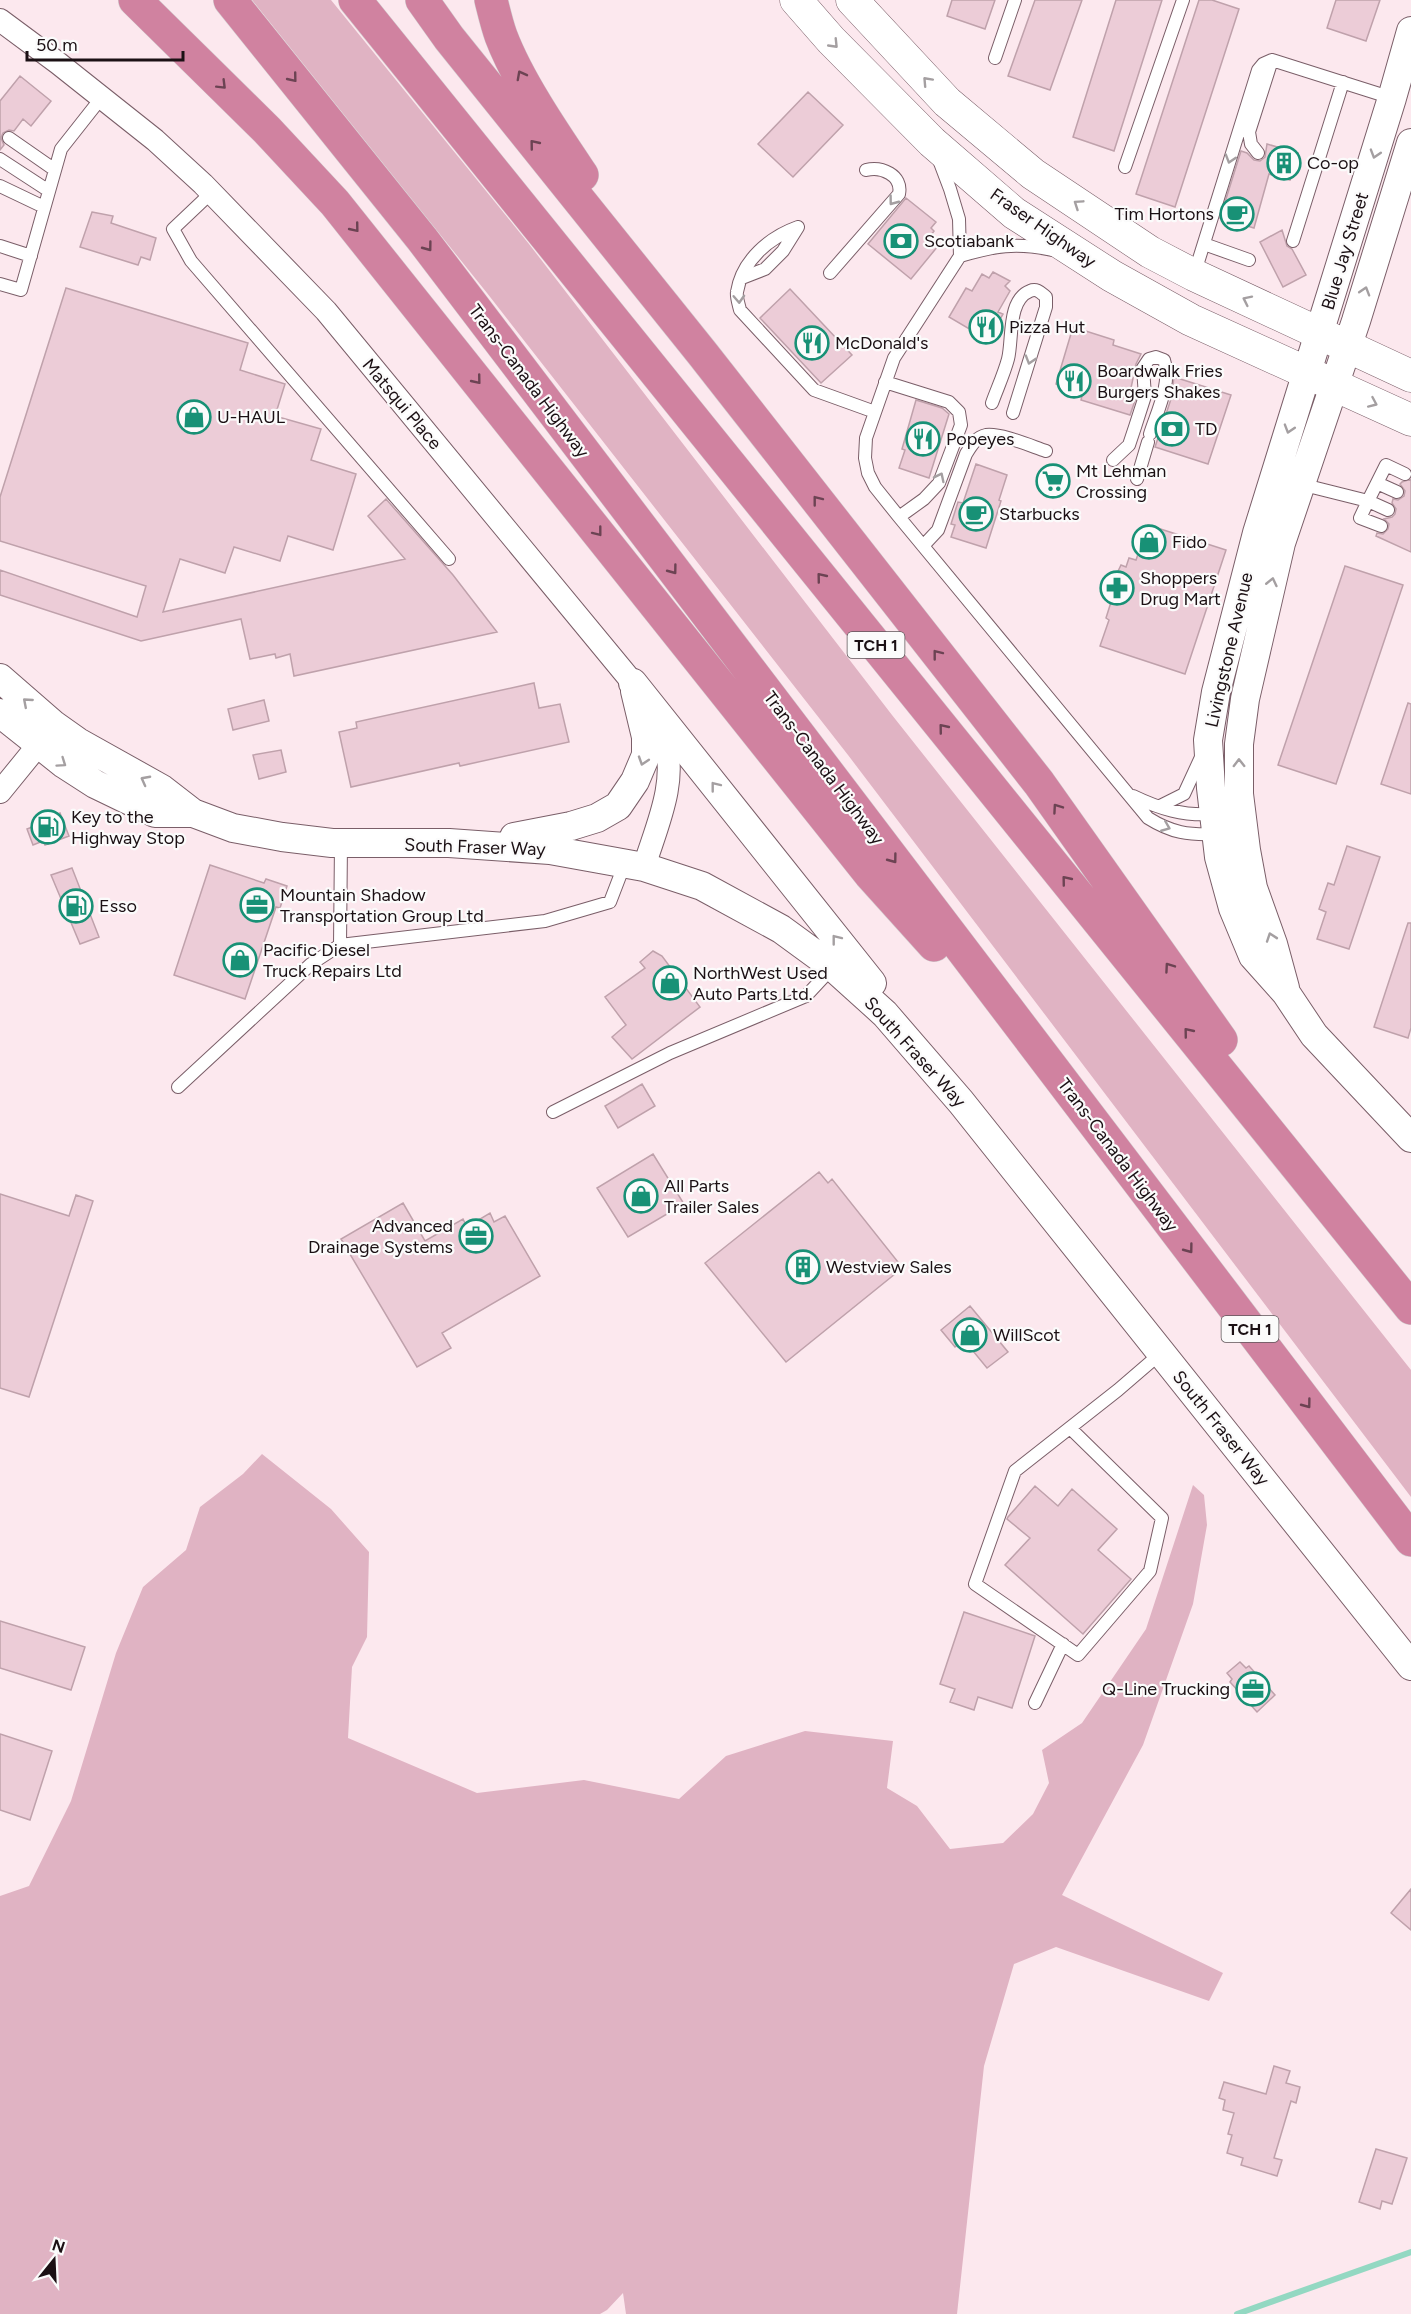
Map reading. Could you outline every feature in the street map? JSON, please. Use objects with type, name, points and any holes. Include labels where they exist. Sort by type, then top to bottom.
[{"type":"highway","points":[[135,0],[267,130],[335,203],[870,874],[1090,1118]]},
{"type":"highway","name":"Trans-Canada Highway","points":[[230,0],[422,239],[1411,1540]]},
{"type":"highway","name":"TCH 1","points":[[355,0],[1404,1299]]},
{"type":"highway","points":[[422,0],[449,38],[702,352],[1039,783],[1404,1299]]},
{"type":"highway","points":[[491,0],[501,37],[536,102],[574,164],[702,352]]},
{"type":"main road","name":"Fraser Highway","points":[[796,0],[831,40],[943,152],[1014,213],[1112,276],[1191,320],[1318,361],[1347,347],[1411,376]]},
{"type":"main road","name":"Fraser Highway","points":[[852,0],[947,102],[1033,174],[1150,252],[1194,275],[1318,361]]},
{"type":"main road","points":[[943,152],[1017,192],[1075,232],[1187,295],[1258,328],[1318,361],[1411,420]]},
{"type":"street","name":"Matsqui Place","points":[[0,20],[155,140],[211,193],[326,311],[633,683],[664,742],[669,770],[665,796],[634,865]]},
{"type":"street","name":"Blue Jay Street","points":[[1318,361],[1411,31]]},
{"type":"street","name":"Blue Jay Street","points":[[1347,347],[1411,143]]},
{"type":"street","name":"Livingstone Avenue","points":[[1286,993],[1274,944],[1253,888],[1239,794],[1239,744],[1245,699],[1281,543],[1300,484],[1318,361]]},
{"type":"street","name":"Livingstone Avenue","points":[[1318,361],[1257,533],[1216,692],[1208,741],[1215,824],[1220,857],[1233,908],[1253,956],[1286,993],[1314,1035],[1411,1138]]},
{"type":"street","name":"South Fraser Way","points":[[0,678],[46,735],[95,784],[154,813],[193,813],[234,828],[282,837],[341,843],[449,843],[550,850],[634,865],[702,886],[781,928],[833,966],[885,1014],[961,1102],[1411,1666]]},
{"type":"street","points":[[449,843],[543,832],[597,818],[618,806],[636,781],[646,755],[646,737],[633,683]]},
{"type":"street","points":[[633,683],[905,1025],[961,1102]]},
{"type":"street","name":"South Fraser Way","points":[[0,713],[46,735]]},
{"type":"street","points":[[0,792],[46,735]]},
{"type":"street","points":[[1215,824],[1242,821]]},
{"type":"lane","points":[[995,58],[1015,0]]},
{"type":"lane","points":[[1125,167],[1183,0]]},
{"type":"lane","points":[[1194,275],[1258,70],[1263,64],[1272,60],[1392,98]]},
{"type":"lane","points":[[1258,153],[1251,144],[1249,132],[1272,60]]},
{"type":"lane","points":[[1293,241],[1342,82]]},
{"type":"lane","points":[[0,284],[21,290],[61,149],[102,97]]},
{"type":"lane","points":[[9,138],[55,170]]},
{"type":"lane","points":[[943,152],[959,219],[960,256],[901,346],[885,382],[866,438],[865,458],[875,487],[1148,818],[1164,828],[1192,835],[1215,824]]},
{"type":"lane","points":[[0,159],[49,191]]},
{"type":"lane","points":[[830,273],[899,194],[900,188],[897,181],[884,170],[876,168],[866,170]]},
{"type":"lane","points":[[0,186],[44,207]]},
{"type":"lane","points":[[211,193],[172,229],[191,261],[449,559]]},
{"type":"lane","points":[[798,227],[782,233],[751,259],[737,293],[740,310],[814,390],[875,412]]},
{"type":"lane","points":[[960,256],[993,246],[1027,244],[1082,256]]},
{"type":"lane","points":[[1204,244],[1249,260]]},
{"type":"lane","points":[[0,246],[31,256]]},
{"type":"lane","points":[[992,403],[1008,358],[1017,303],[1028,291],[1041,292],[1046,297],[1046,307],[1013,413]]},
{"type":"lane","points":[[1113,459],[1129,445],[1145,396],[1143,368],[1149,359],[1156,357],[1164,360],[1167,368],[1165,388],[1137,479]]},
{"type":"lane","points":[[885,382],[949,402],[959,412],[961,425],[939,483],[924,499],[898,517]]},
{"type":"lane","points":[[923,546],[938,531],[966,454],[973,443],[985,435],[998,436],[1046,451]]},
{"type":"lane","points":[[1381,526],[1360,518],[1386,465],[1405,474]]},
{"type":"lane","points":[[1377,483],[1397,492]]},
{"type":"lane","points":[[1300,484],[1368,501],[1388,510]]},
{"type":"lane","points":[[1160,806],[1184,794],[1208,741]]},
{"type":"lane","points":[[1129,794],[1215,824]]},
{"type":"lane","points":[[340,945],[341,843]]},
{"type":"lane","points":[[178,1087],[311,964],[340,945],[545,921],[610,902],[634,865]]},
{"type":"lane","points":[[553,1112],[670,1053],[806,996],[833,966]]},
{"type":"lane","points":[[1070,1428],[1162,1518],[1150,1571],[1078,1655],[975,1584],[1015,1471],[1161,1353]]},
{"type":"lane","points":[[1035,1703],[1063,1644]]},
{"type":"shaded area","points":[[252,0],[331,0],[529,244],[892,715],[1411,1370],[1411,1497],[848,755],[487,293]]},
{"type":"shaded area","points":[[262,1454],[331,1509],[369,1552],[367,1637],[352,1667],[348,1738],[477,1793],[584,1780],[679,1799],[726,1756],[805,1731],[893,1741],[887,1788],[917,1806],[950,1849],[1003,1843],[1033,1814],[1049,1783],[1042,1750],[1082,1723],[1146,1629],[1193,1485],[1204,1495],[1207,1525],[1193,1604],[1143,1745],[1062,1895],[1223,1973],[1209,2001],[1056,1947],[1014,1964],[984,2066],[957,2314],[626,2314],[623,2293],[600,2314],[0,2314],[0,1896],[29,1886],[71,1801],[116,1653],[143,1587],[186,1550],[200,1507],[243,1474]]},
{"type":"building","points":[[952,0],[995,0],[985,29],[947,16]]},
{"type":"building","points":[[1035,0],[1082,0],[1050,90],[1008,76]]},
{"type":"building","points":[[1116,0],[1162,0],[1114,151],[1073,137]]},
{"type":"building","points":[[1199,0],[1212,0],[1239,9],[1175,207],[1136,194]]},
{"type":"building","points":[[1336,0],[1380,0],[1366,41],[1327,28]]},
{"type":"building","points":[[20,76],[51,101],[31,126],[23,119],[14,131],[9,130],[3,133],[1,138],[4,145],[0,150],[0,101]]},
{"type":"building","points":[[808,92],[843,125],[793,177],[758,144]]},
{"type":"building","points":[[1267,144],[1298,153],[1290,180],[1269,174],[1254,228],[1220,218],[1241,151],[1254,160],[1260,161],[1265,157]]},
{"type":"building","name":"Scotiabank","points":[[906,198],[936,222],[931,228],[934,231],[929,238],[938,246],[911,279],[868,244]]},
{"type":"building","points":[[92,212],[113,216],[111,223],[156,238],[150,260],[141,257],[138,265],[80,247]]},
{"type":"building","points":[[1282,230],[1287,246],[1292,249],[1306,275],[1283,287],[1260,242]]},
{"type":"building","points":[[993,272],[1010,281],[1005,286],[1010,291],[998,312],[1003,314],[988,340],[949,317],[966,288],[972,291],[982,274],[989,278]]},
{"type":"building","name":"U-HAUL","points":[[66,288],[248,343],[240,370],[285,384],[275,416],[321,429],[311,460],[356,474],[333,550],[288,536],[280,561],[234,547],[225,573],[180,559],[163,612],[405,559],[368,516],[386,499],[453,575],[497,632],[294,676],[290,654],[276,658],[275,654],[250,659],[241,619],[141,641],[0,595],[0,570],[137,617],[146,586],[0,541],[0,497]]},
{"type":"building","name":"McDonald's","points":[[790,289],[852,355],[821,383],[760,318]]},
{"type":"building","points":[[1073,327],[1114,340],[1113,345],[1141,354],[1136,364],[1131,388],[1136,390],[1137,395],[1130,415],[1081,400],[1083,392],[1056,384]]},
{"type":"building","points":[[1174,377],[1231,395],[1208,464],[1155,447],[1171,399]]},
{"type":"building","name":"Popeyes","points":[[916,400],[942,408],[949,414],[929,478],[899,468]]},
{"type":"building","name":"Starbucks","points":[[976,464],[1007,475],[986,548],[951,537],[955,525],[951,524],[958,502],[963,503]]},
{"type":"building","points":[[1411,479],[1411,552],[1376,536],[1377,533],[1383,534],[1388,529],[1389,524],[1384,519],[1395,514],[1393,499],[1398,500],[1404,496],[1405,491],[1400,484]]},
{"type":"building","points":[[1148,525],[1226,550],[1185,674],[1100,646],[1109,620],[1106,618],[1111,602],[1112,584],[1121,565],[1126,567],[1129,558],[1136,560]]},
{"type":"building","points":[[1345,566],[1403,585],[1336,784],[1278,765]]},
{"type":"building","points":[[534,683],[539,708],[560,704],[569,742],[351,787],[339,732],[357,728],[356,722]]},
{"type":"building","points":[[264,700],[269,721],[233,730],[228,709]]},
{"type":"building","points":[[1408,703],[1411,704],[1411,794],[1381,784]]},
{"type":"building","points":[[281,750],[286,772],[259,779],[253,755]]},
{"type":"building","name":"Key to the Highway Stop","points":[[60,813],[69,836],[45,845],[43,841],[33,845],[27,829],[35,826],[34,823]]},
{"type":"building","points":[[1347,846],[1380,857],[1349,949],[1317,939],[1326,912],[1319,909],[1328,883],[1334,885]]},
{"type":"building","points":[[210,865],[264,883],[266,879],[287,886],[280,908],[276,907],[245,999],[174,975]]},
{"type":"building","name":"Esso","points":[[72,868],[99,937],[80,944],[51,875]]},
{"type":"building","points":[[1408,923],[1411,923],[1411,1028],[1408,1038],[1374,1027]]},
{"type":"building","points":[[653,951],[662,956],[700,1007],[632,1059],[612,1037],[626,1025],[605,997],[645,968],[640,962]]},
{"type":"building","points":[[642,1084],[655,1106],[618,1128],[605,1106]]},
{"type":"building","name":"All Parts Trailer Sales","points":[[653,1154],[684,1204],[628,1237],[597,1188]]},
{"type":"building","name":"Westview Sales","points":[[819,1172],[828,1183],[832,1179],[898,1262],[895,1264],[900,1270],[786,1362],[705,1263]]},
{"type":"building","points":[[0,1194],[69,1216],[76,1195],[93,1201],[29,1397],[0,1388]]},
{"type":"building","points":[[403,1203],[425,1241],[463,1219],[467,1227],[490,1213],[494,1222],[505,1216],[540,1276],[442,1333],[451,1348],[417,1367],[341,1239]]},
{"type":"building","name":"WillScot","points":[[970,1306],[1008,1352],[987,1368],[964,1340],[955,1347],[941,1330]]},
{"type":"building","points":[[1035,1486],[1058,1506],[1072,1489],[1117,1529],[1098,1550],[1131,1579],[1083,1634],[1005,1565],[1030,1538],[1007,1519]]},
{"type":"building","points":[[964,1612],[1035,1636],[1012,1708],[978,1697],[974,1710],[950,1702],[955,1689],[940,1684]]},
{"type":"building","points":[[0,1621],[85,1647],[71,1690],[0,1668]]},
{"type":"building","name":"Q-Line Trucking","points":[[1240,1662],[1246,1668],[1249,1666],[1275,1695],[1257,1712],[1230,1682],[1232,1679],[1227,1673]]},
{"type":"building","points":[[0,1734],[52,1751],[30,1820],[0,1810]]},
{"type":"building","points":[[1411,1889],[1411,1930],[1391,1913]]},
{"type":"building","points":[[1274,2066],[1290,2071],[1286,2083],[1300,2087],[1296,2103],[1291,2101],[1274,2158],[1282,2160],[1277,2176],[1241,2165],[1243,2158],[1227,2153],[1232,2135],[1228,2134],[1234,2113],[1223,2110],[1225,2100],[1219,2098],[1224,2082],[1266,2094]]},
{"type":"building","points":[[1376,2149],[1407,2158],[1392,2204],[1382,2201],[1380,2209],[1359,2202]]},
{"type":"waterway","points":[[1237,2314],[1411,2252]]},
{"type":"place","name":"Co-op","points":[[1284,163]]},
{"type":"place","name":"Tim Hortons","points":[[1237,214]]},
{"type":"place","name":"Scotiabank","points":[[901,241]]},
{"type":"place","name":"Pizza Hut","points":[[986,327]]},
{"type":"place","name":"McDonald's","points":[[812,343]]},
{"type":"place","name":"Boardwalk Fries Burgers Shakes","points":[[1074,381]]},
{"type":"place","name":"U-HAUL","points":[[194,417]]},
{"type":"place","name":"TD","points":[[1172,429]]},
{"type":"place","name":"Popeyes","points":[[923,439]]},
{"type":"place","name":"Mt Lehman Crossing","points":[[1053,481]]},
{"type":"place","name":"Starbucks","points":[[976,514]]},
{"type":"place","name":"Fido","points":[[1149,542]]},
{"type":"place","name":"Shoppers Drug Mart","points":[[1117,588]]},
{"type":"place","name":"Key to the Highway Stop","points":[[48,827]]},
{"type":"place","name":"Mountain Shadow Transportation Group Ltd","points":[[257,905]]},
{"type":"place","name":"Esso","points":[[76,906]]},
{"type":"place","name":"Pacific Diesel Truck Repairs Ltd","points":[[240,960]]},
{"type":"place","name":"NorthWest Used Auto Parts Ltd.","points":[[670,983]]},
{"type":"place","name":"All Parts Trailer Sales","points":[[641,1196]]},
{"type":"place","name":"Advanced Drainage Systems","points":[[476,1236]]},
{"type":"place","name":"Westview Sales","points":[[803,1267]]},
{"type":"place","name":"WillScot","points":[[970,1335]]},
{"type":"place","name":"Q-Line Trucking","points":[[1253,1689]]}]
